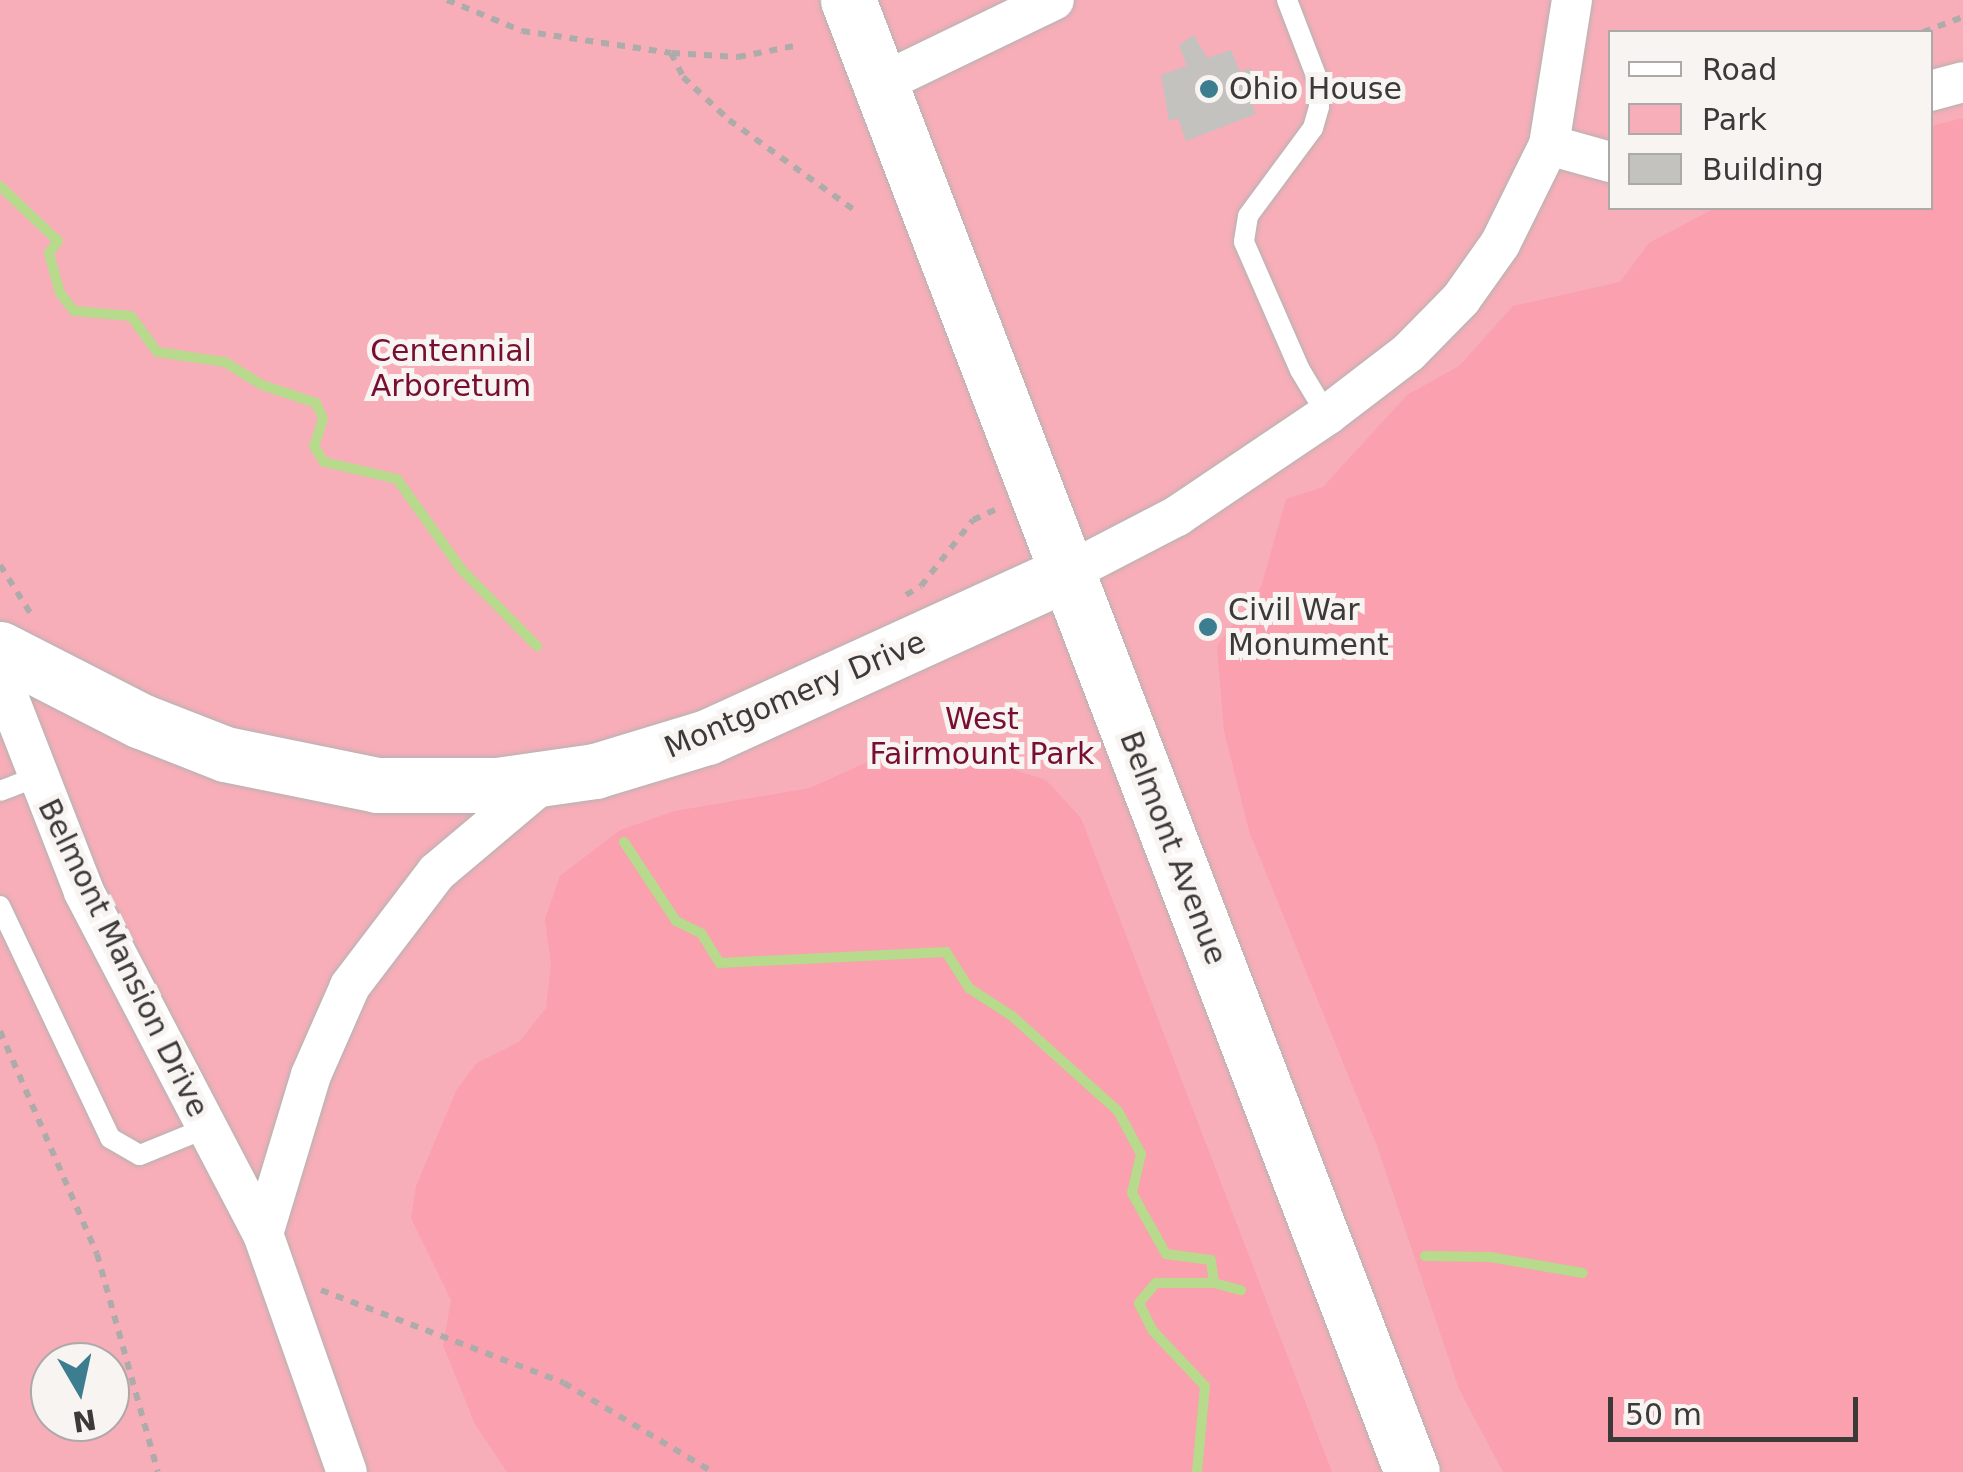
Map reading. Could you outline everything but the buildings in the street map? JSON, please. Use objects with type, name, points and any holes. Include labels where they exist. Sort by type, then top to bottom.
[{"type":"main road","name":"Belmont Avenue","points":[[848,0],[1412,1472]]},
{"type":"main road","name":"Montgomery Drive","points":[[21,637],[176,736],[270,766],[377,786],[545,781],[706,737],[1067,573]]},
{"type":"street","points":[[880,84],[1054,0]]},
{"type":"street","points":[[1067,573],[1177,516],[1327,416],[1408,352],[1461,299],[1500,244],[1548,145],[1572,0]]},
{"type":"street","points":[[1933,90],[1963,82]]},
{"type":"street","points":[[1548,145],[1608,161]]},
{"type":"street","name":"Belmont Mansion Drive","points":[[0,676],[18,784],[106,937],[262,1234],[346,1472]]},
{"type":"street","points":[[262,1234],[311,1075],[350,986],[437,872],[545,781]]},
{"type":"lane","points":[[1287,0],[1320,86],[1320,106],[1313,128],[1248,216],[1244,242],[1300,370],[1327,416]]},
{"type":"lane","points":[[0,906],[110,1138],[140,1155],[206,1128]]},
{"type":"path","points":[[447,0],[522,31],[671,53],[738,57],[794,46]]},
{"type":"path","points":[[1928,30],[1963,17]]},
{"type":"path","points":[[671,53],[684,77],[729,120],[857,212]]},
{"type":"path","points":[[893,601],[921,586],[973,520],[998,509]]},
{"type":"path","points":[[0,565],[21,637]]},
{"type":"path","points":[[0,1031],[97,1254],[158,1472]]},
{"type":"path","points":[[277,1280],[431,1328],[564,1384],[713,1472]]},
{"type":"green space","name":"West Fairmount Park","points":[[0,0],[1963,0],[1963,1472],[0,1472]]},
{"type":"shaded area","points":[[1963,118],[1963,1472],[1503,1472],[1459,1389],[1377,1146],[1249,831],[1224,731],[1217,646],[1261,587],[1286,499],[1323,487],[1407,395],[1459,366],[1513,306],[1620,282],[1649,243],[1711,210],[1933,210],[1933,126]]},
{"type":"shaded area","points":[[930,743],[1046,780],[1081,818],[1332,1472],[507,1472],[475,1424],[443,1345],[451,1300],[411,1218],[416,1186],[457,1089],[477,1063],[519,1042],[546,1008],[551,965],[545,919],[560,876],[620,830],[675,811],[810,788],[900,747]]},
{"type":"waterway","points":[[0,186],[58,241],[49,253],[60,293],[74,311],[131,316],[157,352],[225,362],[262,385],[316,403],[323,419],[314,446],[324,462],[397,479],[462,570],[537,646]]},
{"type":"waterway","points":[[624,842],[676,921],[701,933],[720,963],[946,952],[969,988],[1012,1016],[1118,1111],[1141,1154],[1132,1193],[1166,1254],[1211,1260],[1214,1283],[1241,1290]]},
{"type":"waterway","points":[[1425,1256],[1490,1257],[1583,1273]]},
{"type":"waterway","points":[[1197,1472],[1205,1386],[1153,1331],[1139,1303],[1156,1283],[1214,1283]]},
{"type":"place","name":"Ohio House","points":[[1209,89]]},
{"type":"place","name":"Civil War Monument","points":[[1208,627]]},
{"type":"park label","name":"Centennial Arboretum","points":[[451,368]]}]
